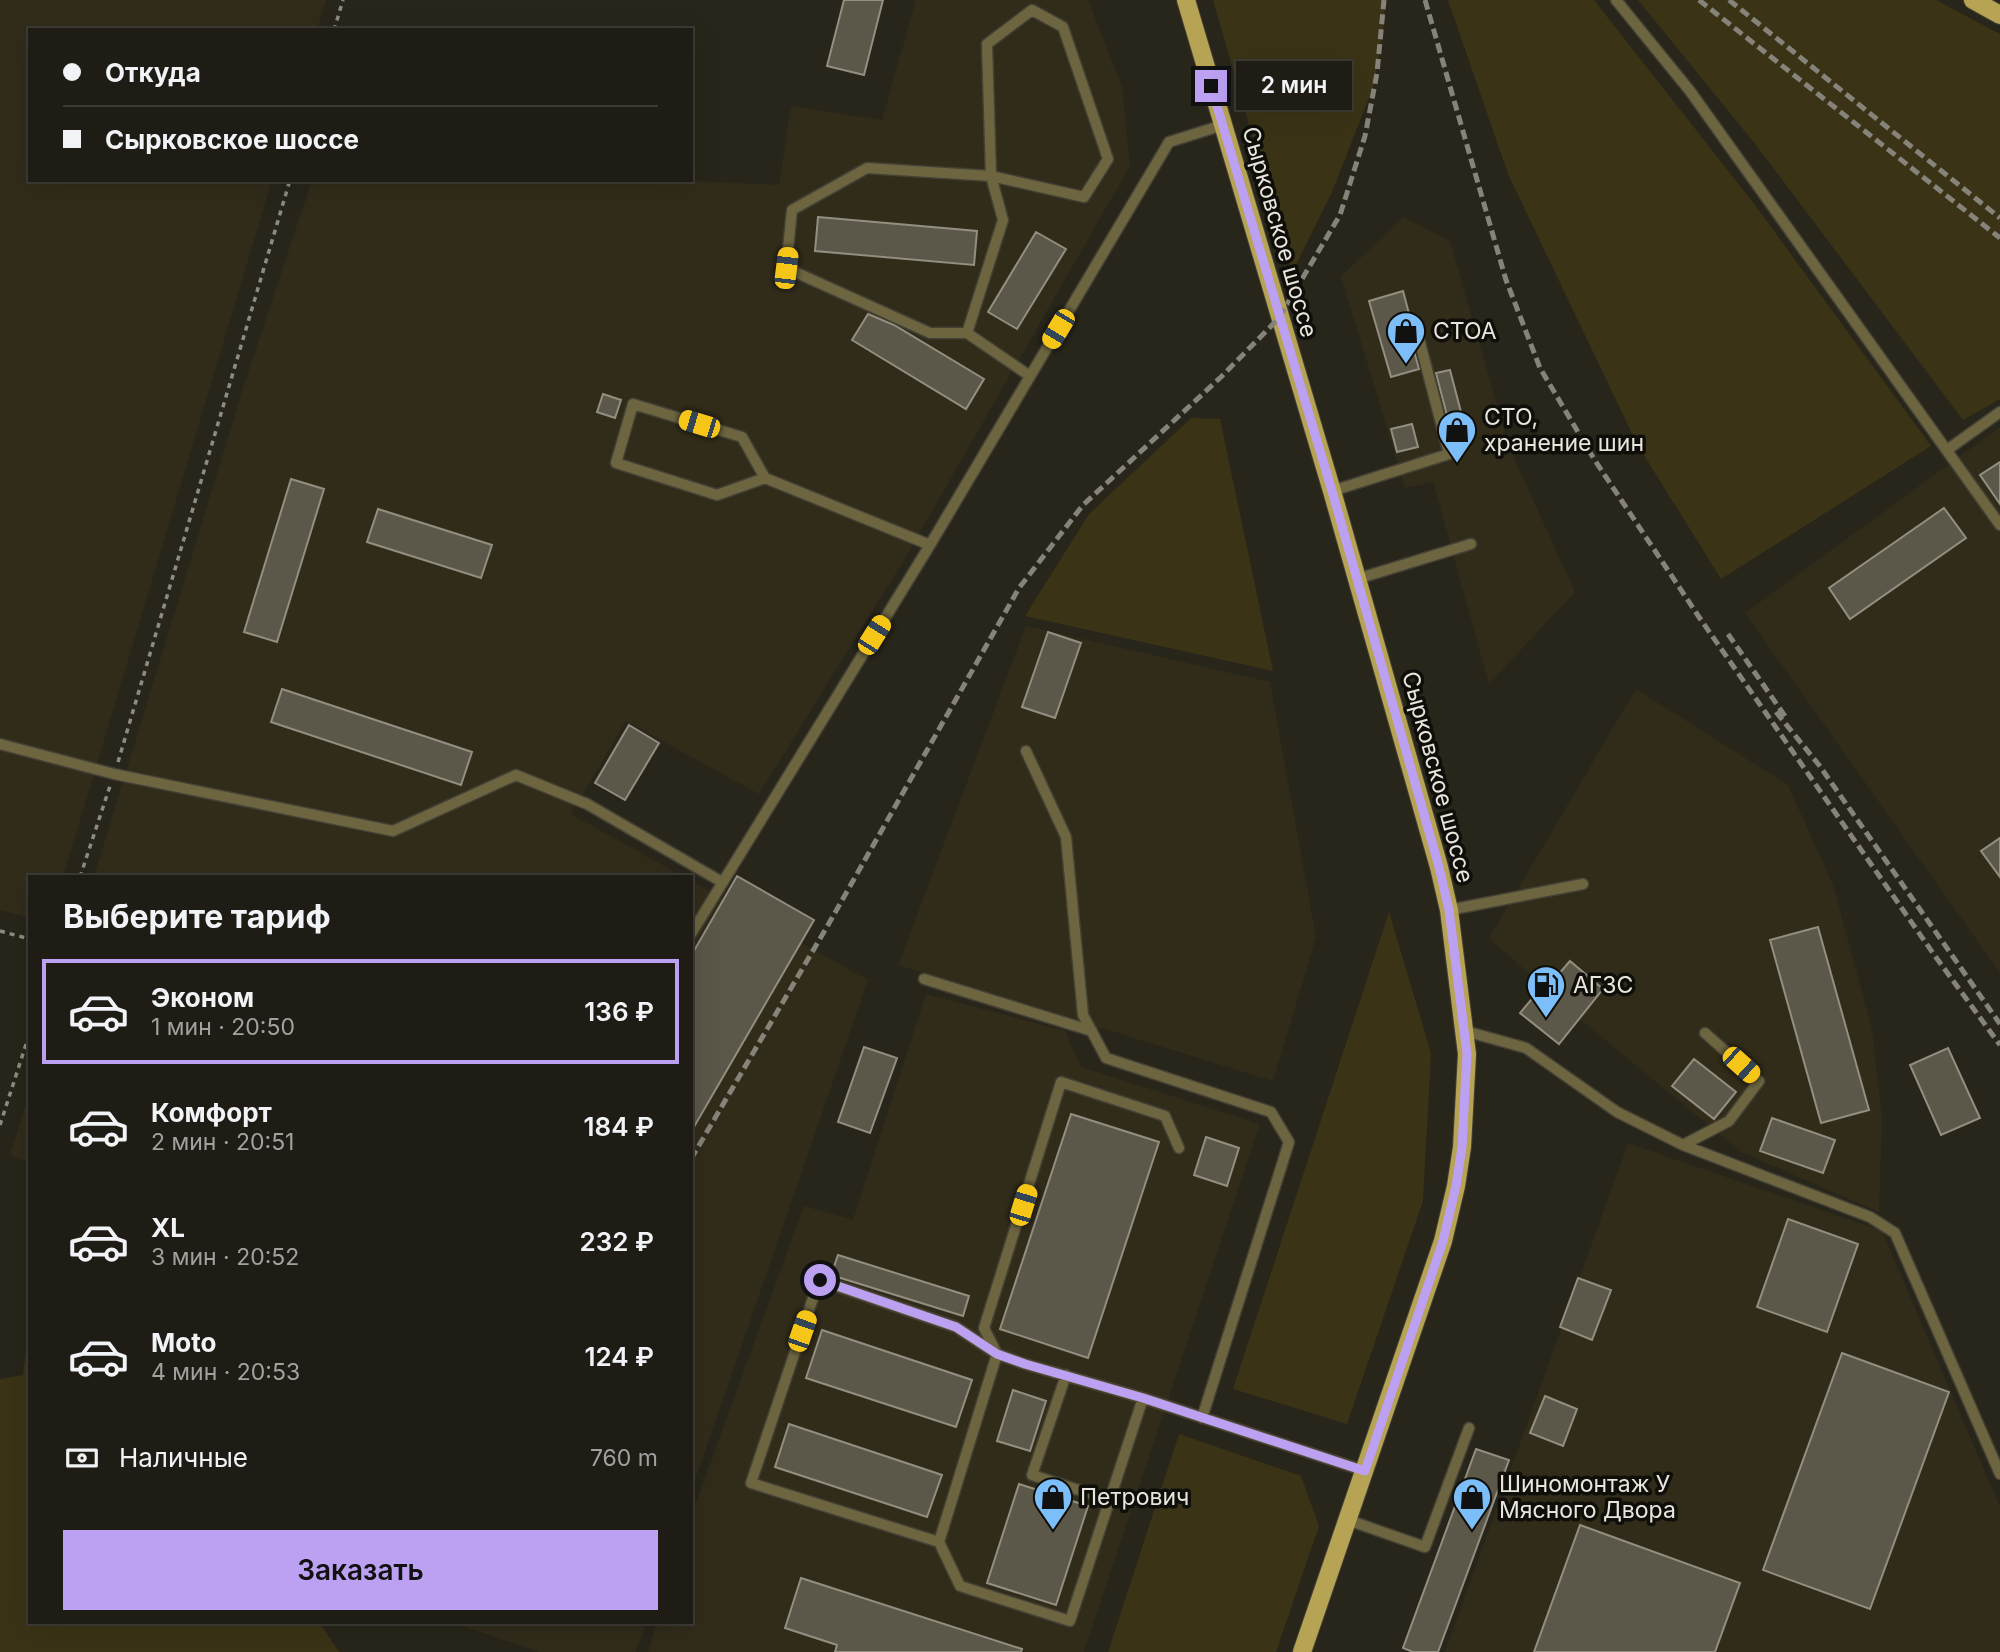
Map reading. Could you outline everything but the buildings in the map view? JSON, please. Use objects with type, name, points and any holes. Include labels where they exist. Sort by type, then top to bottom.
[{"type":"main road","name":"Сырковское шоссе","points":[[1186,0],[1332,491],[1439,867],[1449,910],[1465,1031],[1466,1100],[1456,1186],[1443,1241],[1301,1652]]},
{"type":"main road","points":[[1973,0],[2000,15]]},
{"type":"lane","points":[[1616,0],[1690,91],[2000,525]]},
{"type":"lane","points":[[967,333],[1003,220],[991,176],[988,44],[1032,10],[1063,27],[1108,159],[1084,197],[991,176],[867,168],[792,210],[786,268],[930,333],[967,333],[1030,376]]},
{"type":"lane","points":[[693,931],[930,545],[1169,142],[1223,125]]},
{"type":"lane","points":[[1332,491],[1449,454],[1417,331]]},
{"type":"lane","points":[[765,478],[717,495],[616,463],[633,404],[743,437],[765,478],[930,545]]},
{"type":"lane","points":[[1947,450],[2000,412]]},
{"type":"lane","points":[[1357,579],[1471,544]]},
{"type":"lane","points":[[0,744],[114,774],[393,831],[516,775],[587,804],[722,883]]},
{"type":"lane","points":[[1026,751],[1066,837],[1083,1015],[1106,1058],[1271,1112],[1289,1142],[1202,1418]]},
{"type":"lane","points":[[1449,910],[1583,884]]},
{"type":"lane","points":[[924,979],[1092,1031]]},
{"type":"lane","points":[[1465,1031],[1526,1048],[1617,1112],[1683,1144],[1870,1217],[1895,1233],[2000,1474]]},
{"type":"lane","points":[[1683,1144],[1729,1121],[1759,1081],[1705,1033]]},
{"type":"lane","points":[[1143,1398],[1070,1621],[960,1586],[939,1542],[997,1354],[985,1328],[1061,1082],[1165,1116],[1179,1148]]},
{"type":"lane","points":[[939,1542],[751,1483],[820,1280],[956,1327],[997,1354],[1143,1398],[1365,1471]]},
{"type":"lane","points":[[1066,1375],[1032,1475],[1110,1500]]},
{"type":"lane","points":[[1348,1521],[1425,1547],[1469,1428]]},
{"type":"path","points":[[335,28],[343,0]]},
{"type":"path","points":[[81,875],[114,774],[289,182]]},
{"type":"path","points":[[0,931],[28,938]]},
{"type":"path","points":[[0,1125],[28,1038]]},
{"type":"shaded area","points":[[0,0],[326,0],[318,28],[28,28],[28,182],[271,182],[64,875],[28,875],[28,917],[0,910]]},
{"type":"shaded area","points":[[916,0],[1088,0],[1122,86],[1130,166],[904,560],[759,794],[626,721],[571,814],[680,875],[95,875],[244,385],[311,182],[693,181],[779,185],[791,106],[882,120]]},
{"type":"shaded area","points":[[1213,0],[1385,0],[1383,32],[1374,85],[1332,192],[1292,273]]},
{"type":"shaded area","points":[[1448,0],[1594,0],[1755,205],[1931,446],[1721,579],[1637,444],[1508,174]]},
{"type":"shaded area","points":[[1638,0],[1936,0],[2000,34],[2000,399],[1963,420],[1756,145]]},
{"type":"shaded area","name":"СТО, хранение шин","points":[[1404,217],[1450,241],[1509,447],[1575,592],[1489,684],[1433,482],[1405,488],[1341,276]]},
{"type":"shaded area","points":[[1191,418],[1220,419],[1273,671],[1025,616],[1089,514]]},
{"type":"shaded area","points":[[2000,427],[2000,973],[1745,613]]},
{"type":"shaded area","points":[[1026,626],[1270,682],[1316,937],[1273,1081],[898,965]]},
{"type":"shaded area","points":[[1636,689],[1788,785],[1833,885],[1872,1029],[1882,1120],[1879,1212],[1741,1152],[1582,1021],[1489,938]]},
{"type":"shaded area","points":[[693,882],[868,980],[693,1486]]},
{"type":"shaded area","points":[[1389,912],[1431,1053],[1423,1201],[1347,1424],[1233,1389]]},
{"type":"shaded area","points":[[926,994],[1065,1031],[1081,1067],[1260,1124],[1084,1652],[648,1652],[656,1624],[693,1624],[693,1511],[804,1206],[853,1220]]},
{"type":"shaded area","points":[[28,1096],[28,1162],[10,1155]]},
{"type":"shaded area","points":[[1628,1143],[1882,1231],[2000,1507],[2000,1652],[1445,1652]]},
{"type":"shaded area","points":[[28,1334],[28,1624],[317,1624],[323,1628],[339,1652],[0,1652],[0,1379],[23,1375]]},
{"type":"shaded area","points":[[1179,1434],[1301,1476],[1319,1526],[1276,1652],[1108,1652]]},
{"type":"shaded area","points":[[457,1624],[645,1624],[636,1652],[540,1652]]},
{"type":"railway","points":[[693,1156],[828,925],[1019,588],[1083,505],[1221,377],[1279,318],[1340,215],[1365,136],[1377,73],[1384,0]]},
{"type":"railway","points":[[1425,0],[1506,280],[1540,368],[1594,459],[1699,617],[2000,1045]]},
{"type":"railway","points":[[1699,0],[2000,238]]},
{"type":"railway","points":[[1729,0],[2000,218]]},
{"type":"railway","points":[[1728,634],[1787,719]]},
{"type":"railway","points":[[1776,712],[1819,765],[2000,1024]]},
{"type":"place","name":"СТОА","points":[[1406,365]]},
{"type":"place","name":"СТО, хранение шин","points":[[1457,464]]},
{"type":"place","name":"АГЗС","points":[[1546,1019]]},
{"type":"place","name":"Петрович","points":[[1053,1531]]},
{"type":"place","name":"Шиномонтаж У Мясного Двора","points":[[1472,1531]]},
{"type":"route","points":[[820,1280],[956,1327],[997,1354],[1025,1364],[1143,1398],[1365,1471],[1437,1261],[1456,1186],[1466,1100],[1465,1031],[1449,910],[1332,491],[1211,86]]}]
